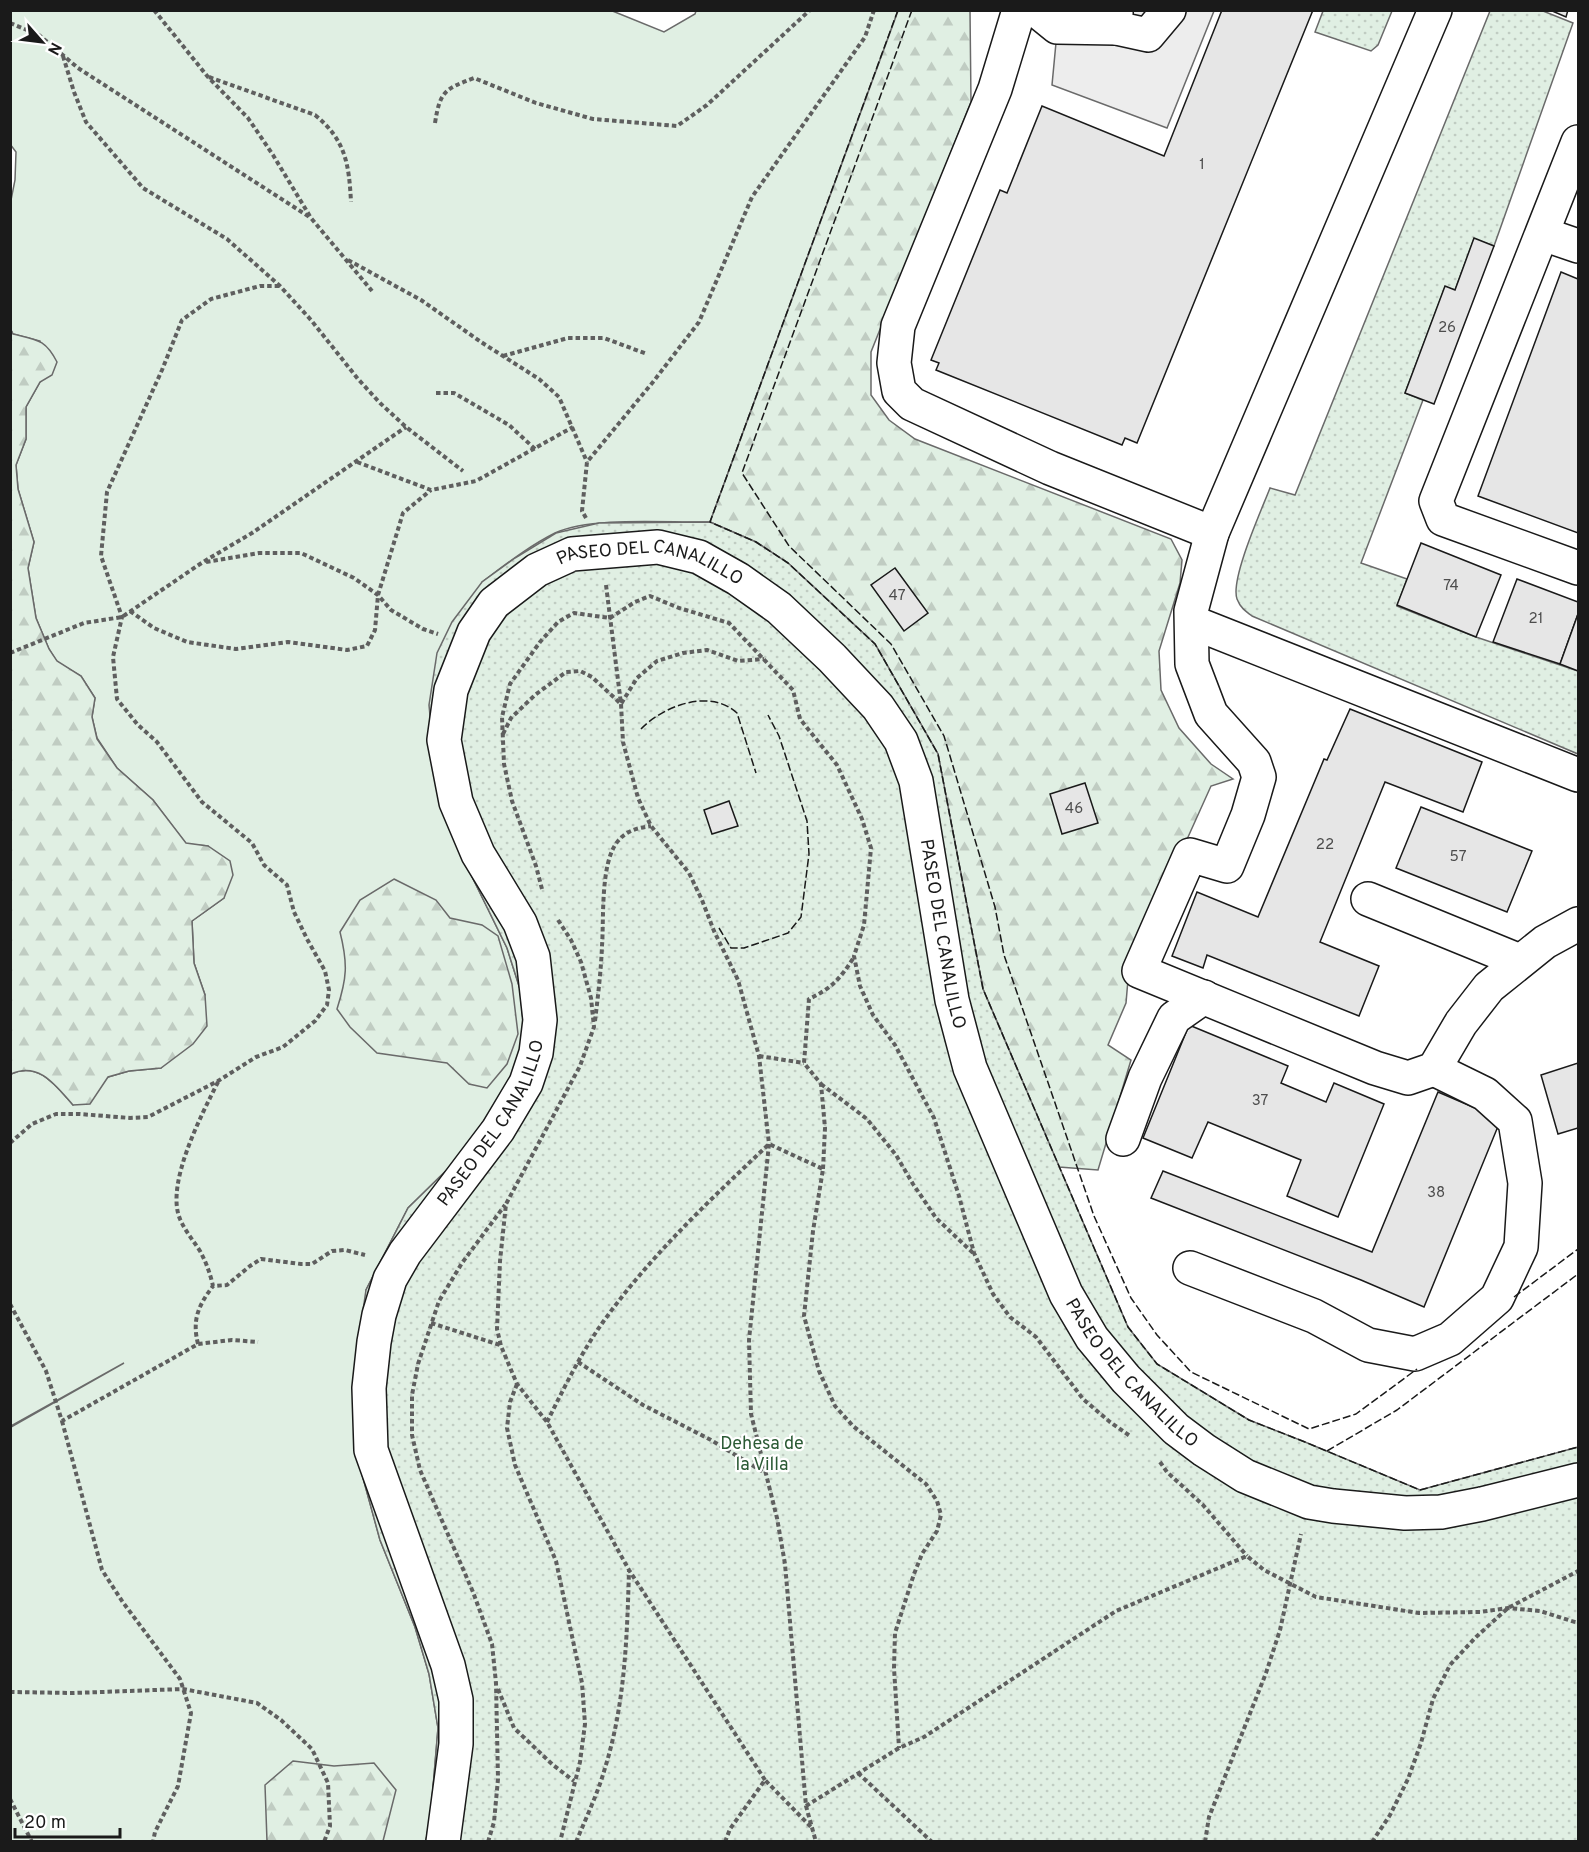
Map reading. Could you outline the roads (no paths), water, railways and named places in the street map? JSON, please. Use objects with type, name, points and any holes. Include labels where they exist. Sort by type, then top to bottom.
[{"type":"street","points":[[1019,10],[995,89],[898,326],[894,363],[899,392],[912,404],[1050,468],[1212,533]]},
{"type":"street","points":[[1036,10],[1057,27],[1116,19],[1148,34],[1169,10]]},
{"type":"street","points":[[1435,10],[1212,533],[1191,611],[1192,664],[1211,714],[1254,762],[1259,777],[1248,815],[1227,866],[1190,855],[1139,971],[1375,1068],[1408,1078],[1434,1069],[1461,1023],[1489,987],[1545,942],[1573,938]]},
{"type":"street","points":[[1578,142],[1436,501],[1443,519],[1578,568]]},
{"type":"street","points":[[1543,234],[1578,246]]},
{"type":"street","name":"PASEO DEL CANALILLO","points":[[443,1842],[456,1744],[456,1700],[448,1665],[371,1450],[369,1388],[379,1314],[390,1279],[405,1253],[498,1130],[526,1083],[537,1053],[540,1020],[533,957],[520,923],[477,854],[456,802],[444,740],[451,690],[467,646],[494,603],[537,570],[572,554],[658,547],[699,557],[738,579],[778,608],[832,658],[878,707],[901,741],[916,781],[952,1000],[970,1068],[1066,1293],[1092,1338],[1126,1379],[1176,1429],[1245,1476],[1309,1502],[1368,1510],[1405,1513],[1441,1512],[1578,1480]]},
{"type":"street","points":[[1192,622],[1578,775]]},
{"type":"street","points":[[1368,899],[1520,961]]},
{"type":"street","points":[[1123,1139],[1145,1078],[1174,1018],[1204,997]]},
{"type":"street","points":[[1190,1268],[1314,1316],[1368,1345],[1414,1354],[1450,1339],[1497,1298],[1521,1247],[1525,1183],[1515,1121],[1485,1094],[1434,1069]]},
{"type":"park label","name":"Dehesa de la Villa","points":[[762,1454]]}]
